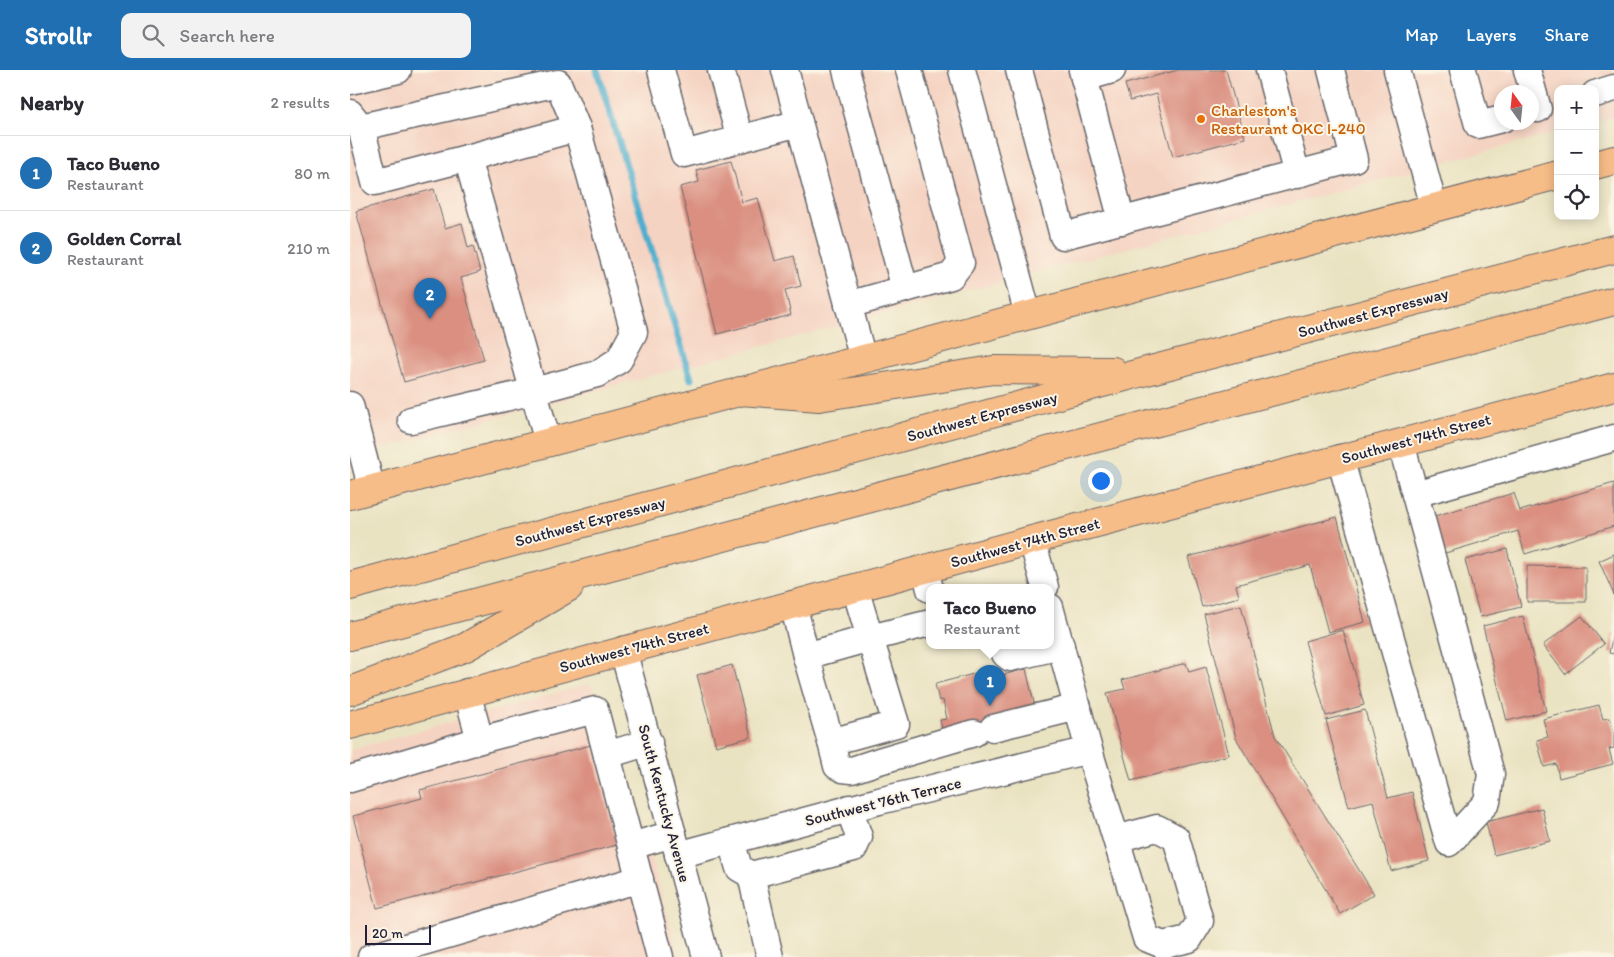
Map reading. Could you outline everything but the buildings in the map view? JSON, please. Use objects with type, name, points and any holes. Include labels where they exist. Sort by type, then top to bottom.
[{"type":"main road","points":[[1599,164],[1614,160]]},
{"type":"main road","points":[[361,492],[1554,175]]},
{"type":"main road","name":"Southwest Expressway","points":[[350,586],[1147,371],[1614,249]]},
{"type":"main road","points":[[350,636],[1614,301]]},
{"type":"main road","points":[[740,391],[819,397],[993,370],[1147,371]]},
{"type":"main road","name":"Southwest 74th Street","points":[[350,725],[856,588],[928,579],[1032,540],[1614,386]]},
{"type":"main road","points":[[350,691],[466,647],[601,569]]},
{"type":"street","points":[[350,82],[398,70]]},
{"type":"street","points":[[661,70],[684,154],[799,123]]},
{"type":"street","points":[[721,70],[740,139]]},
{"type":"street","points":[[785,70],[863,359]]},
{"type":"street","points":[[846,70],[905,289]]},
{"type":"street","points":[[848,305],[951,276],[961,263],[909,70]]},
{"type":"street","points":[[962,70],[1028,315]]},
{"type":"street","points":[[1019,70],[1063,236],[1354,159],[1331,70]]},
{"type":"street","points":[[1112,70],[1083,74],[1122,221]]},
{"type":"street","points":[[1269,70],[1297,175]]},
{"type":"street","points":[[1397,70],[1434,207]]},
{"type":"street","points":[[1463,70],[1478,125],[1494,121]]},
{"type":"street","points":[[1527,70],[1542,108]]},
{"type":"street","points":[[411,420],[597,374],[619,360],[634,332],[576,128],[558,83],[356,120],[375,182],[576,128]]},
{"type":"street","points":[[1599,93],[1614,88]]},
{"type":"street","points":[[467,158],[548,442]]},
{"type":"street","points":[[350,405],[361,492]]},
{"type":"street","points":[[1415,494],[1614,438]]},
{"type":"street","points":[[1340,458],[1449,843],[1486,802],[1491,774],[1400,443]]},
{"type":"street","points":[[1032,540],[1044,584]]},
{"type":"street","points":[[831,742],[896,724],[856,588]]},
{"type":"street","points":[[793,604],[837,766],[843,769],[852,770],[983,731],[1078,707]]},
{"type":"street","points":[[806,656],[926,623]]},
{"type":"street","points":[[1054,623],[1116,839]]},
{"type":"street","points":[[1054,647],[1060,646]]},
{"type":"street","points":[[1003,649],[1005,654],[1010,658],[1048,649]]},
{"type":"street","name":"South Kentucky Avenue","points":[[623,650],[706,957]]},
{"type":"street","points":[[467,692],[480,740]]},
{"type":"street","points":[[350,779],[480,740],[595,710],[660,957]]},
{"type":"street","points":[[607,755],[649,742]]},
{"type":"street","name":"Southwest 76th Terrace","points":[[631,846],[676,845],[731,840],[850,808],[1089,750]]},
{"type":"street","points":[[731,840],[739,868],[751,875],[854,848],[859,837],[850,808]]},
{"type":"street","points":[[790,825],[800,862]]},
{"type":"street","points":[[751,875],[770,957]]},
{"type":"street","points":[[371,957],[640,879]]},
{"type":"shaded area","points":[[350,70],[1614,70],[1614,117],[1599,121],[1599,85],[1554,85],[1554,133],[350,457]]},
{"type":"shaded area","points":[[590,684],[610,708],[679,957],[350,957],[350,750]]},
{"type":"waterway","points":[[597,70],[691,379]]},
{"type":"place","name":"Charleston's Restaurant OKC I-240","points":[[1201,119]]},
{"type":"place","name":"Golden Corral","points":[[430,319]]},
{"type":"place","name":"Taco Bueno","points":[[990,706]]}]
